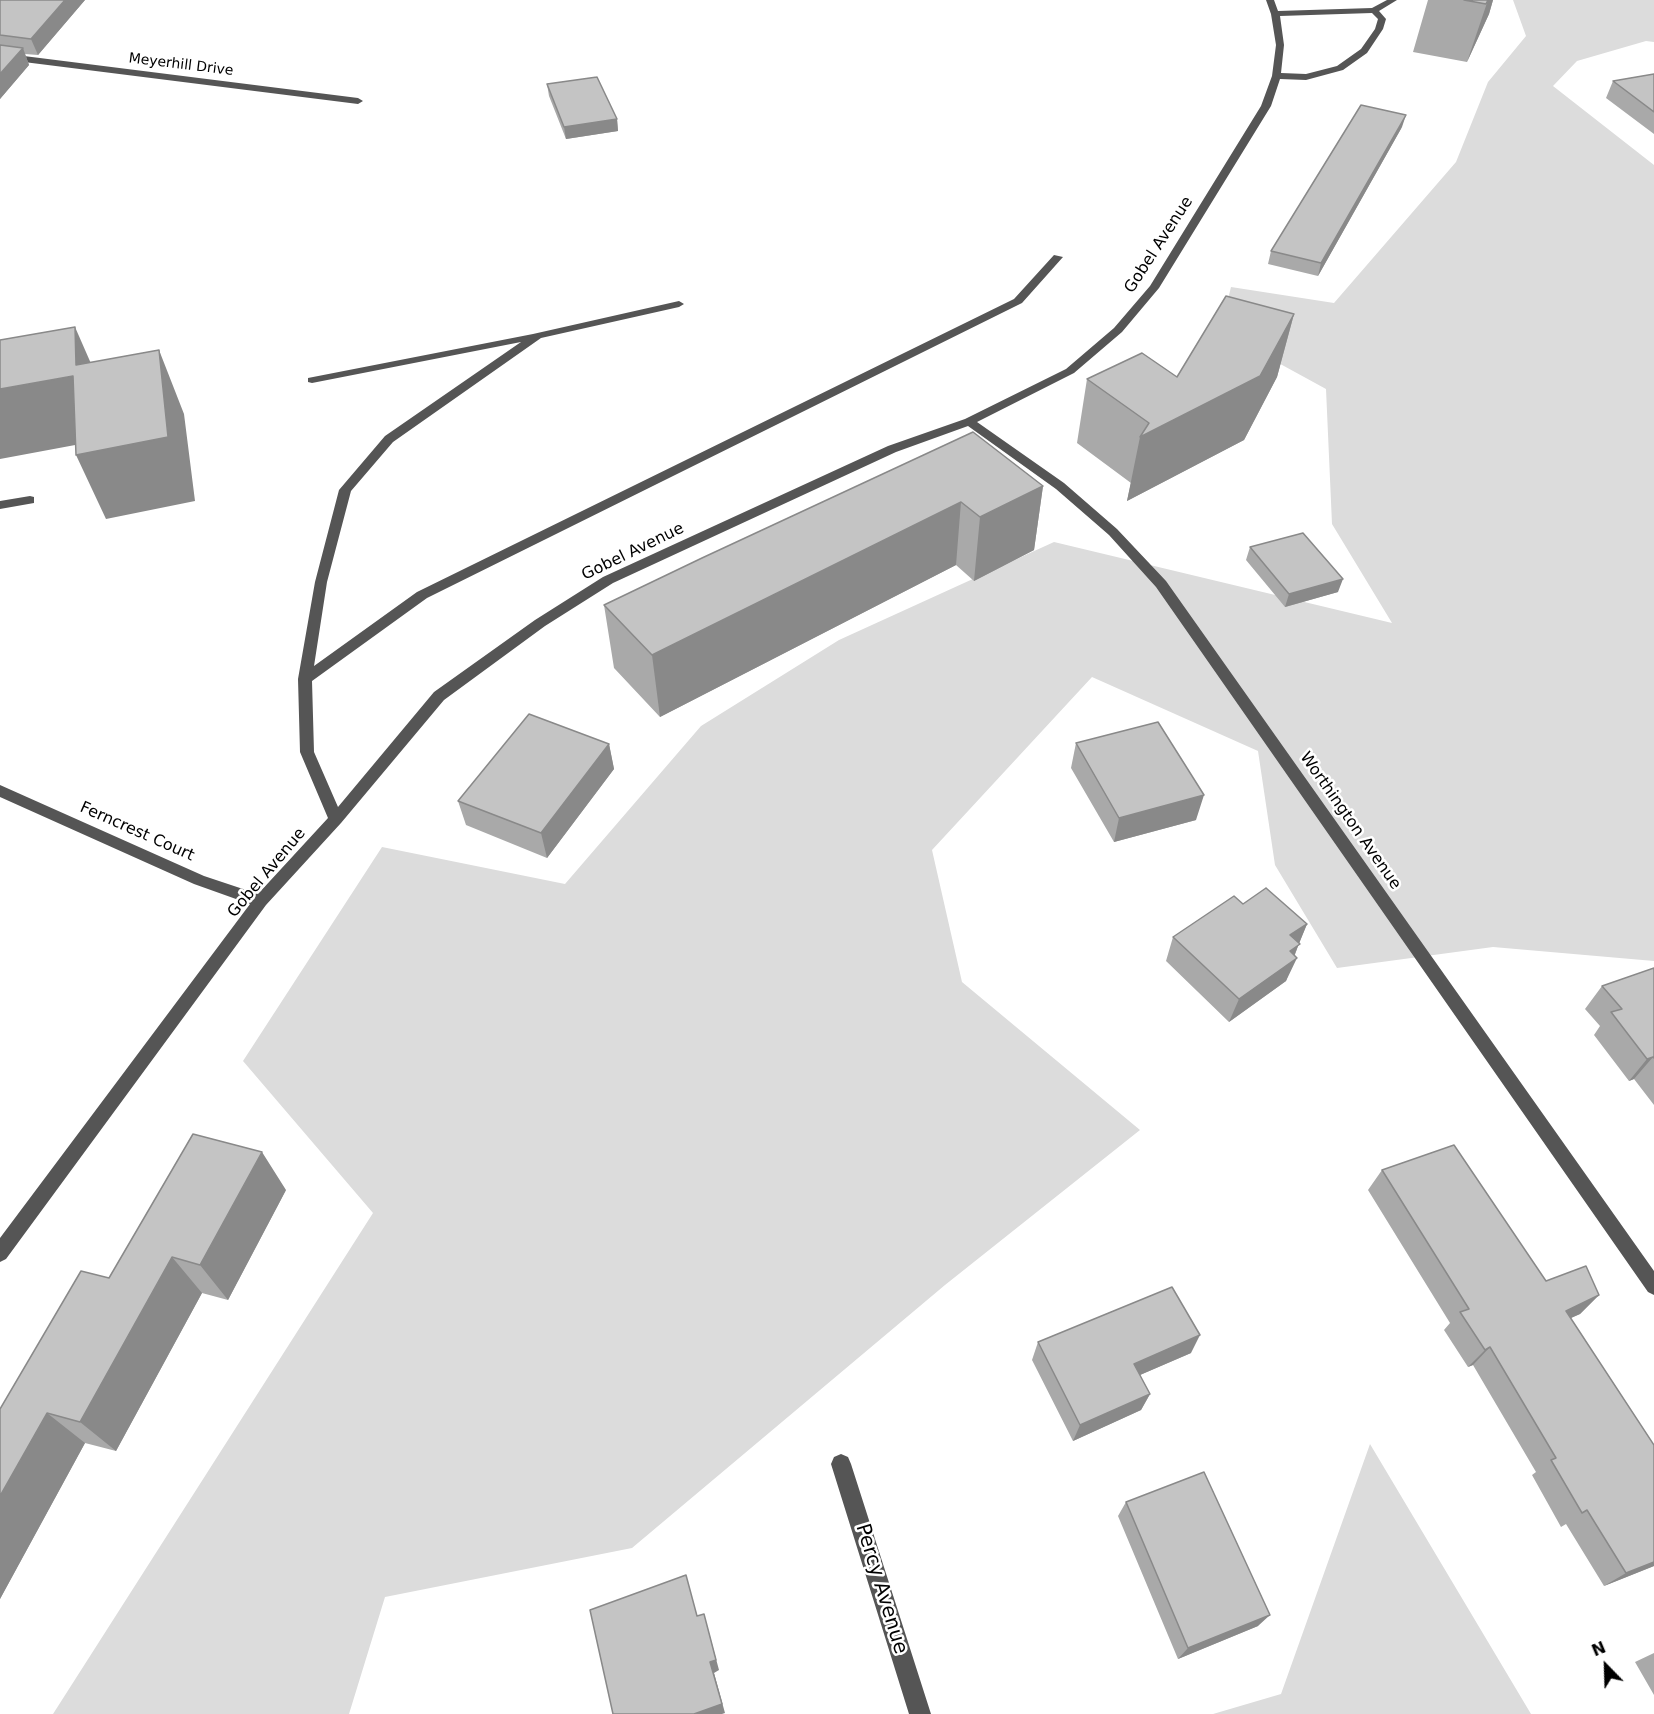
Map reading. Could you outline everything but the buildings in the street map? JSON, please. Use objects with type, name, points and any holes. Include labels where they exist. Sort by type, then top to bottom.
[{"type":"street","name":"Gobel Avenue","points":[[0,1253],[261,901],[336,819],[439,696],[540,623],[598,586],[892,449],[969,422],[1070,371],[1118,330],[1154,288],[1266,106],[1276,76],[1280,45],[1275,14],[1270,0]]},
{"type":"street","points":[[1275,14],[1374,10],[1394,0]]},
{"type":"street","points":[[1276,76],[1306,77],[1340,68],[1364,51],[1379,29],[1382,19],[1374,10]]},
{"type":"street","name":"Meyerhill Drive","points":[[0,56],[358,101]]},
{"type":"street","points":[[305,679],[422,595],[1017,301],[1058,257]]},
{"type":"street","points":[[312,380],[537,336],[679,304]]},
{"type":"street","points":[[336,819],[307,752],[305,679],[321,582],[345,490],[389,440],[537,336]]},
{"type":"street","name":"Worthington Avenue","points":[[969,422],[1060,486],[1113,532],[1161,584],[1654,1286]]},
{"type":"street","points":[[0,505],[30,500]]},
{"type":"street","name":"Ferncrest Court","points":[[0,791],[199,880],[261,901]]},
{"type":"street","name":"Percy Avenue","points":[[842,1464],[920,1714]]},
{"type":"shaded area","points":[[1513,0],[1654,0],[1654,42],[1646,41],[1577,61],[1553,86],[1654,165],[1654,961],[1493,947],[1337,968],[1275,865],[1258,751],[1092,677],[932,850],[962,982],[1140,1130],[945,1285],[632,1548],[385,1597],[349,1714],[53,1714],[373,1213],[243,1061],[382,847],[565,884],[701,726],[839,640],[1054,542],[1392,623],[1332,524],[1326,389],[1220,331],[1231,287],[1334,303],[1456,162],[1488,82],[1526,36]]},
{"type":"shaded area","points":[[1370,1444],[1531,1714],[1213,1714],[1281,1694]]}]
